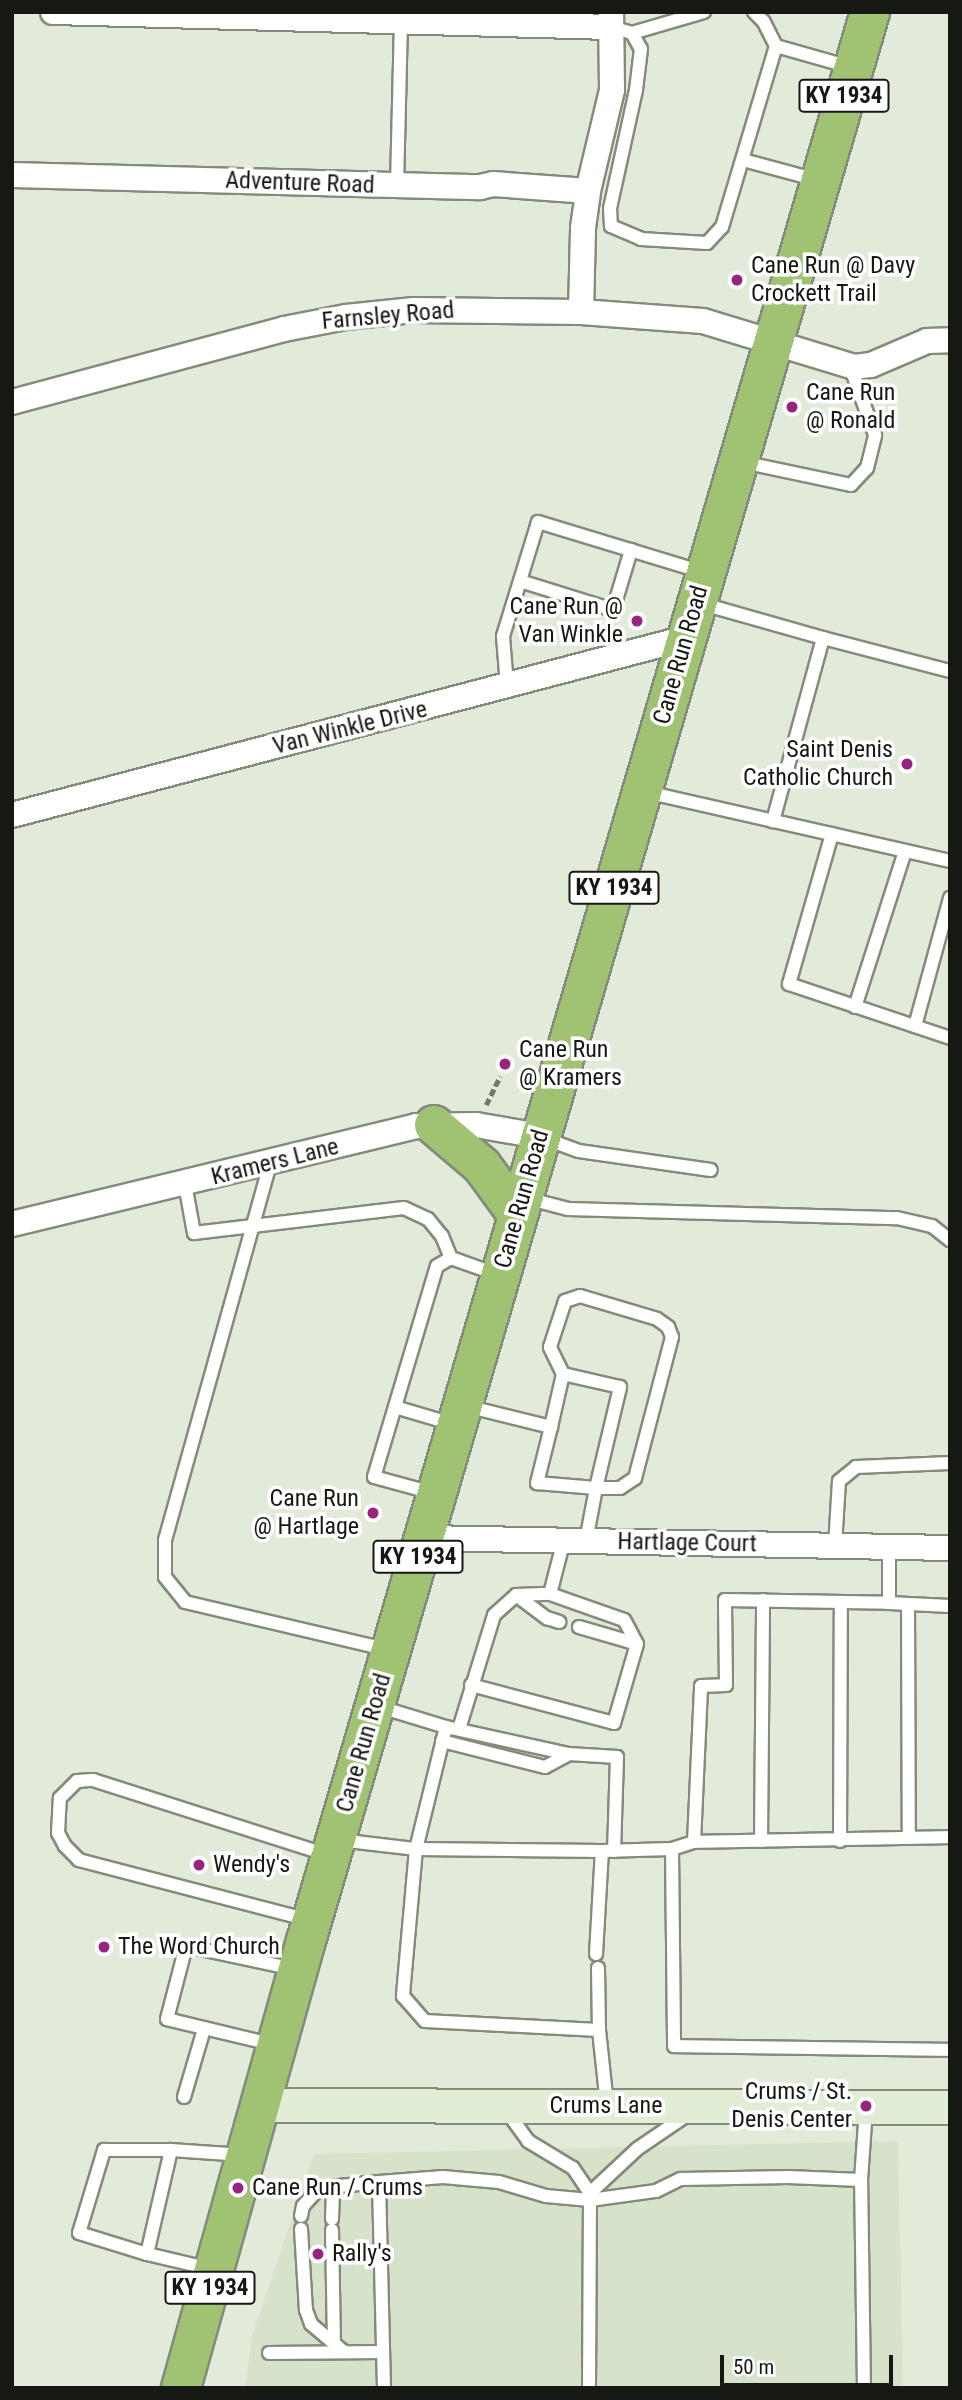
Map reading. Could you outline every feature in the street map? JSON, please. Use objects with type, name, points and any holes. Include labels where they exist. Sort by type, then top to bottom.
[{"type":"highway","name":"Cane Run Road","points":[[181,2388],[312,1920],[377,1706],[540,1136],[870,12]]},
{"type":"highway","points":[[434,1125],[482,1166],[520,1206]]},
{"type":"main road","name":"Crums Lane","points":[[261,2105],[950,2107]]},
{"type":"street","points":[[53,12],[401,22],[618,24],[612,90],[588,191],[580,258],[581,312]]},
{"type":"street","name":"Adventure Road","points":[[12,175],[480,187],[493,184],[588,191]]},
{"type":"street","name":"Farnsley Road","points":[[12,402],[284,329],[346,317],[414,310],[581,312],[703,321],[850,366]]},
{"type":"street","points":[[850,366],[872,365],[927,341],[950,340]]},
{"type":"street","name":"Van Winkle Drive","points":[[12,815],[686,638]]},
{"type":"street","name":"Kramers Lane","points":[[12,1224],[270,1164],[416,1126],[476,1125],[540,1136]]},
{"type":"street","name":"Hartlage Court","points":[[424,1538],[950,1548]]},
{"type":"lane","points":[[618,24],[704,12]]},
{"type":"lane","points":[[618,24],[641,49],[636,90],[610,208],[611,226],[642,239],[707,243],[722,227],[776,46],[763,21],[754,12]]},
{"type":"lane","points":[[397,185],[401,22]]},
{"type":"lane","points":[[776,46],[853,67]]},
{"type":"lane","points":[[743,160],[820,181]]},
{"type":"lane","points":[[738,461],[852,485],[867,468],[875,435],[850,366]]},
{"type":"lane","points":[[506,687],[503,636],[538,522],[631,550],[701,587],[823,638],[950,671]]},
{"type":"lane","points":[[520,581],[613,610],[631,550]]},
{"type":"lane","points":[[773,821],[823,638]]},
{"type":"lane","points":[[642,791],[950,861]]},
{"type":"lane","points":[[832,834],[789,984],[950,1038]]},
{"type":"lane","points":[[855,1007],[905,851]]},
{"type":"lane","points":[[915,1026],[950,898]]},
{"type":"lane","points":[[540,1136],[579,1151],[711,1170]]},
{"type":"lane","points":[[270,1164],[165,1540],[165,1577],[185,1602],[372,1646],[392,1646]]},
{"type":"lane","points":[[185,1184],[194,1233],[250,1229],[404,1209],[428,1219],[442,1236],[451,1258],[500,1275]]},
{"type":"lane","points":[[520,1206],[897,1218],[932,1226],[950,1240]]},
{"type":"lane","points":[[436,1494],[374,1477],[437,1266],[451,1258]]},
{"type":"lane","points":[[580,1296],[657,1320],[668,1327],[672,1337],[635,1478],[620,1488],[537,1483],[563,1374],[550,1347],[565,1301],[580,1296]]},
{"type":"lane","points":[[550,1594],[596,1488],[621,1387],[563,1374]]},
{"type":"lane","points":[[395,1408],[551,1427]]},
{"type":"lane","points":[[835,1546],[839,1481],[856,1467],[950,1463]]},
{"type":"lane","points":[[889,1547],[889,1603]]},
{"type":"lane","points":[[459,1730],[471,1685],[494,1615],[516,1595],[550,1594],[624,1620],[637,1644],[614,1723],[471,1685]]},
{"type":"lane","points":[[516,1595],[547,1618],[559,1622]]},
{"type":"lane","points":[[694,1842],[701,1686],[726,1685],[725,1600],[950,1605]]},
{"type":"lane","points":[[761,1841],[763,1600]]},
{"type":"lane","points":[[840,1841],[841,1603]]},
{"type":"lane","points":[[908,1604],[909,1838]]},
{"type":"lane","points":[[579,1627],[637,1644]]},
{"type":"lane","points":[[377,1706],[446,1727],[569,1754],[617,1757],[596,1954]]},
{"type":"lane","points":[[446,1727],[416,1849],[403,1996],[425,2021],[599,2030]]},
{"type":"lane","points":[[442,1741],[545,1767],[569,1754]]},
{"type":"lane","points":[[312,1920],[79,1860],[65,1846],[58,1833],[60,1798],[77,1781],[93,1780],[334,1848],[608,1851],[672,1849],[694,1842],[950,1837]]},
{"type":"lane","points":[[672,1849],[674,2046],[950,2050]]},
{"type":"lane","points":[[278,2045],[167,2019],[186,1946],[298,1970]]},
{"type":"lane","points":[[598,1968],[599,2030],[607,2106]]},
{"type":"lane","points":[[184,2097],[204,2029]]},
{"type":"lane","points":[[502,2106],[528,2141],[573,2168],[590,2197],[589,2388]]},
{"type":"lane","points":[[590,2197],[637,2149],[701,2106]]},
{"type":"lane","points":[[864,2388],[861,2180],[866,2106]]},
{"type":"lane","points":[[215,2270],[147,2254],[79,2233],[104,2150],[171,2150],[247,2155]]},
{"type":"lane","points":[[147,2254],[171,2150]]},
{"type":"lane","points":[[339,2347],[311,2324],[306,2310],[301,2222],[303,2206],[318,2188],[454,2178],[499,2182],[546,2196],[590,2197],[656,2191],[681,2179],[789,2177],[861,2180]]},
{"type":"lane","points":[[379,2182],[384,2388]]},
{"type":"lane","points":[[333,2187],[332,2224],[339,2347]]},
{"type":"lane","points":[[269,2353],[339,2347],[383,2352]]},
{"type":"shaded area","points":[[898,2141],[903,2388],[245,2388],[252,2336],[314,2154]]},
{"type":"place","name":"Cane Run @ Davy Crockett Trail","points":[[737,280]]},
{"type":"place","name":"Cane Run @ Ronald","points":[[792,407]]},
{"type":"place","name":"Cane Run @ Van Winkle","points":[[637,621]]},
{"type":"place","name":"Saint Denis Catholic Church","points":[[907,764]]},
{"type":"place","name":"Cane Run @ Kramers","points":[[505,1064]]},
{"type":"place","name":"Cane Run @ Hartlage","points":[[373,1513]]},
{"type":"place","name":"Wendy's","points":[[199,1865]]},
{"type":"place","name":"The Word Church","points":[[104,1947]]},
{"type":"place","name":"Crums / St. Denis Center","points":[[866,2106]]},
{"type":"place","name":"Cane Run / Crums","points":[[238,2188]]},
{"type":"place","name":"Rally's","points":[[318,2254]]}]
